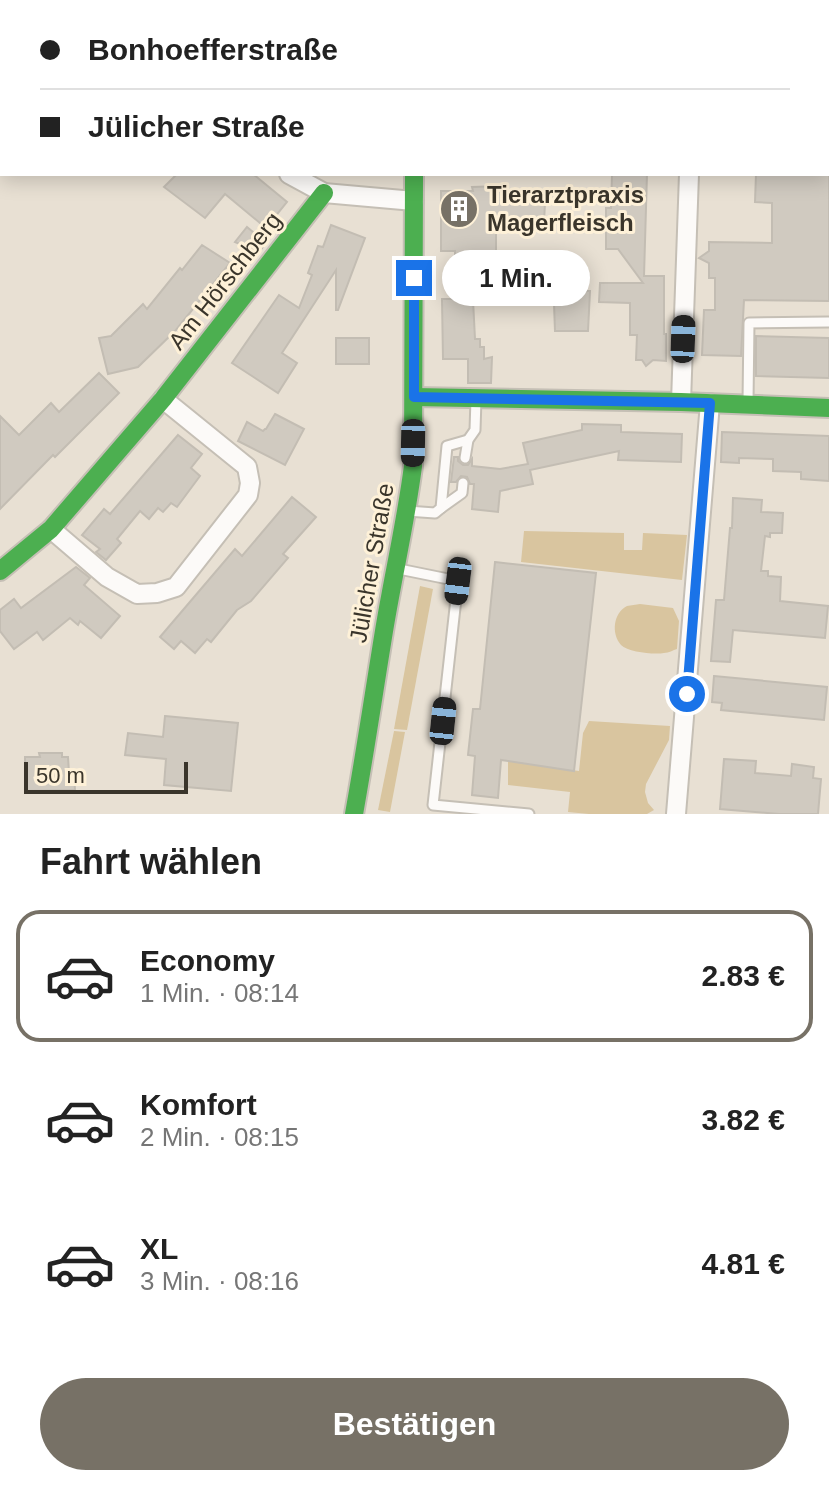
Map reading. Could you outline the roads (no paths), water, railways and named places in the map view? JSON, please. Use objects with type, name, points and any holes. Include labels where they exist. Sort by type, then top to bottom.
[{"type":"street","points":[[293,176],[324,193],[414,201]]},
{"type":"street","name":"Jülicher Straße","points":[[354,814],[413,466],[414,176]]},
{"type":"street","points":[[681,402],[689,176]]},
{"type":"street","name":"Am Hörschberg","points":[[0,571],[51,529],[163,399],[324,193]]},
{"type":"street","points":[[414,397],[829,408]]},
{"type":"street","points":[[51,529],[107,577],[137,594],[157,593],[176,587],[248,495],[250,483],[247,467],[163,399]]},
{"type":"street","points":[[676,814],[710,403]]},
{"type":"lane","points":[[748,405],[749,323],[828,322]]},
{"type":"lane","points":[[465,458],[468,440],[475,430],[476,397]]},
{"type":"lane","points":[[441,508],[447,446],[468,440]]},
{"type":"lane","points":[[407,511],[435,513],[462,493],[463,483]]},
{"type":"lane","points":[[396,568],[458,581],[433,805],[529,814]]},
{"type":"place","name":"Tierarztpraxis Magerfleisch","points":[[459,209]]}]
